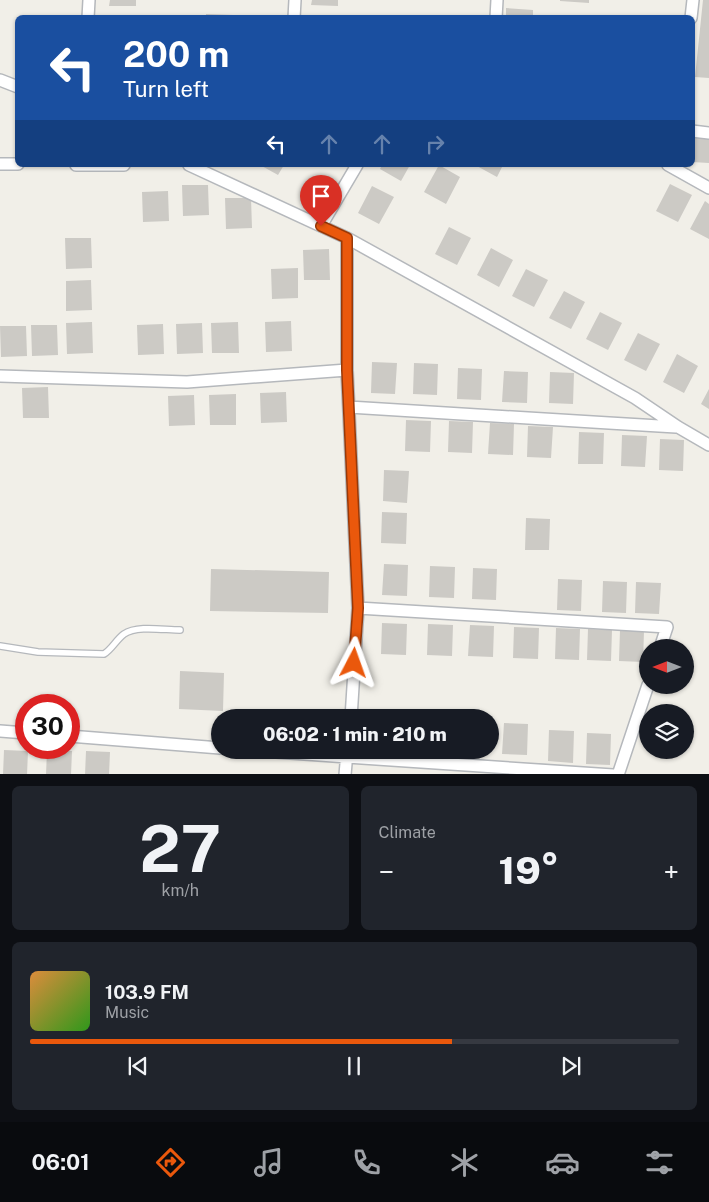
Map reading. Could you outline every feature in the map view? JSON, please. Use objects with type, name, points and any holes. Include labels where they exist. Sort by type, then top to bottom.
[{"type":"street","points":[[88,15],[89,0]]},
{"type":"street","points":[[294,15],[295,0]]},
{"type":"street","points":[[496,15],[497,0]]},
{"type":"street","points":[[691,15],[693,0]]},
{"type":"street","points":[[0,80],[15,87]]},
{"type":"street","points":[[695,131],[709,133]]},
{"type":"street","points":[[0,164],[15,164]]},
{"type":"street","points":[[192,167],[347,238],[635,398],[709,445]]},
{"type":"street","points":[[321,226],[356,167]]},
{"type":"street","points":[[674,167],[709,188]]},
{"type":"street","points":[[347,238],[347,370],[358,608],[351,709]]},
{"type":"street","points":[[0,376],[187,382],[347,370]]},
{"type":"street","points":[[349,407],[678,427]]},
{"type":"street","points":[[358,608],[667,627],[663,639]]},
{"type":"street","points":[[618,774],[645,694]]},
{"type":"street","points":[[0,731],[15,732]]},
{"type":"street","points":[[80,737],[211,747]]},
{"type":"street","points":[[345,774],[346,759]]},
{"type":"street","points":[[414,759],[614,774]]},
{"type":"lane","points":[[0,646],[38,652],[104,654],[122,636],[132,630],[180,630]]},
{"type":"building","points":[[110,0],[136,0],[136,6],[109,6]]},
{"type":"building","points":[[312,0],[338,0],[338,6],[311,5]]},
{"type":"building","points":[[589,0],[589,3],[560,1]]},
{"type":"building","points":[[703,0],[709,0],[709,78],[695,77]]},
{"type":"building","points":[[506,8],[533,10],[533,15],[506,15]]},
{"type":"building","points":[[695,134],[709,135],[709,163],[695,162]]},
{"type":"building","points":[[264,167],[283,167],[278,175]]},
{"type":"building","points":[[381,167],[409,167],[401,181],[380,169]]},
{"type":"building","points":[[438,167],[442,167],[460,177],[446,204],[424,192]]},
{"type":"building","points":[[479,167],[502,167],[497,177]]},
{"type":"building","points":[[670,184],[692,195],[678,222],[656,211]]},
{"type":"building","points":[[182,185],[208,185],[209,215],[183,216]]},
{"type":"building","points":[[372,186],[394,197],[379,224],[358,213]]},
{"type":"building","points":[[168,191],[169,221],[143,222],[142,192]]},
{"type":"building","points":[[225,198],[251,198],[252,228],[226,229]]},
{"type":"building","points":[[705,201],[709,204],[709,239],[690,229]]},
{"type":"building","points":[[449,227],[471,238],[457,265],[435,254]]},
{"type":"building","points":[[65,238],[91,238],[92,268],[66,269]]},
{"type":"building","points":[[491,248],[513,260],[499,287],[477,275]]},
{"type":"building","points":[[329,249],[330,280],[304,280],[303,250]]},
{"type":"building","points":[[298,268],[298,298],[272,299],[271,269]]},
{"type":"building","points":[[526,269],[548,280],[534,307],[512,296]]},
{"type":"building","points":[[91,280],[92,310],[66,311],[66,281]]},
{"type":"building","points":[[564,291],[585,302],[571,329],[549,318]]},
{"type":"building","points":[[600,312],[622,323],[608,350],[586,339]]},
{"type":"building","points":[[291,321],[292,351],[266,352],[265,322]]},
{"type":"building","points":[[92,322],[93,353],[67,354],[66,323]]},
{"type":"building","points":[[238,322],[239,353],[212,353],[211,323]]},
{"type":"building","points":[[202,323],[203,353],[177,354],[176,324]]},
{"type":"building","points":[[163,324],[164,354],[138,355],[137,325]]},
{"type":"building","points":[[31,325],[57,325],[58,355],[32,356]]},
{"type":"building","points":[[0,326],[26,326],[27,356],[1,357]]},
{"type":"building","points":[[638,333],[660,344],[646,371],[624,360]]},
{"type":"building","points":[[677,354],[698,366],[684,393],[663,382]]},
{"type":"building","points":[[372,362],[397,363],[395,394],[371,393]]},
{"type":"building","points":[[414,363],[438,364],[437,395],[413,394]]},
{"type":"building","points":[[458,368],[482,369],[481,400],[457,399]]},
{"type":"building","points":[[504,371],[528,372],[527,403],[502,402]]},
{"type":"building","points":[[550,372],[574,373],[573,404],[549,403]]},
{"type":"building","points":[[48,387],[49,418],[23,418],[22,388]]},
{"type":"building","points":[[709,389],[709,409],[701,404]]},
{"type":"building","points":[[286,392],[287,422],[261,423],[260,393]]},
{"type":"building","points":[[236,394],[236,425],[210,425],[209,395]]},
{"type":"building","points":[[194,395],[195,425],[169,426],[168,396]]},
{"type":"building","points":[[406,420],[431,421],[430,452],[405,451]]},
{"type":"building","points":[[449,421],[473,422],[472,453],[448,452]]},
{"type":"building","points":[[490,423],[514,424],[513,455],[488,454]]},
{"type":"building","points":[[528,426],[553,427],[551,458],[527,457]]},
{"type":"building","points":[[579,432],[604,433],[603,464],[578,464]]},
{"type":"building","points":[[622,435],[647,436],[645,467],[621,466]]},
{"type":"building","points":[[660,439],[684,440],[683,471],[659,470]]},
{"type":"building","points":[[384,470],[409,471],[407,503],[383,501]]},
{"type":"building","points":[[382,512],[407,513],[406,544],[381,543]]},
{"type":"building","points":[[526,518],[550,519],[549,550],[525,550]]},
{"type":"building","points":[[384,564],[408,565],[407,596],[382,595]]},
{"type":"building","points":[[430,566],[455,567],[454,598],[429,597]]},
{"type":"building","points":[[473,568],[497,569],[496,600],[472,599]]},
{"type":"building","points":[[211,569],[329,572],[328,613],[210,611]]},
{"type":"building","points":[[558,579],[582,580],[581,611],[557,610]]},
{"type":"building","points":[[603,581],[627,582],[626,613],[602,612]]},
{"type":"building","points":[[636,582],[661,583],[659,614],[635,613]]},
{"type":"building","points":[[382,623],[407,624],[406,655],[381,654]]},
{"type":"building","points":[[428,624],[453,625],[452,656],[427,655]]},
{"type":"building","points":[[470,625],[494,626],[493,657],[468,656]]},
{"type":"building","points":[[514,627],[539,628],[538,659],[513,658]]},
{"type":"building","points":[[556,628],[580,629],[579,660],[555,659]]},
{"type":"building","points":[[588,629],[612,630],[611,661],[587,660]]},
{"type":"building","points":[[620,630],[644,631],[644,639],[639,639],[639,662],[619,661]]},
{"type":"building","points":[[180,671],[224,673],[223,709],[179,709]]},
{"type":"building","points":[[504,723],[528,724],[527,755],[502,754]]},
{"type":"building","points":[[549,730],[574,731],[573,763],[548,761]]},
{"type":"building","points":[[587,733],[611,734],[610,765],[586,764]]},
{"type":"building","points":[[4,750],[15,750],[15,759],[28,759],[27,774],[3,774]]},
{"type":"building","points":[[86,751],[110,752],[109,774],[85,774]]},
{"type":"building","points":[[47,759],[72,759],[71,774],[46,774]]},
{"type":"route","points":[[321,226],[347,238],[347,370],[358,608],[354,663]]}]
